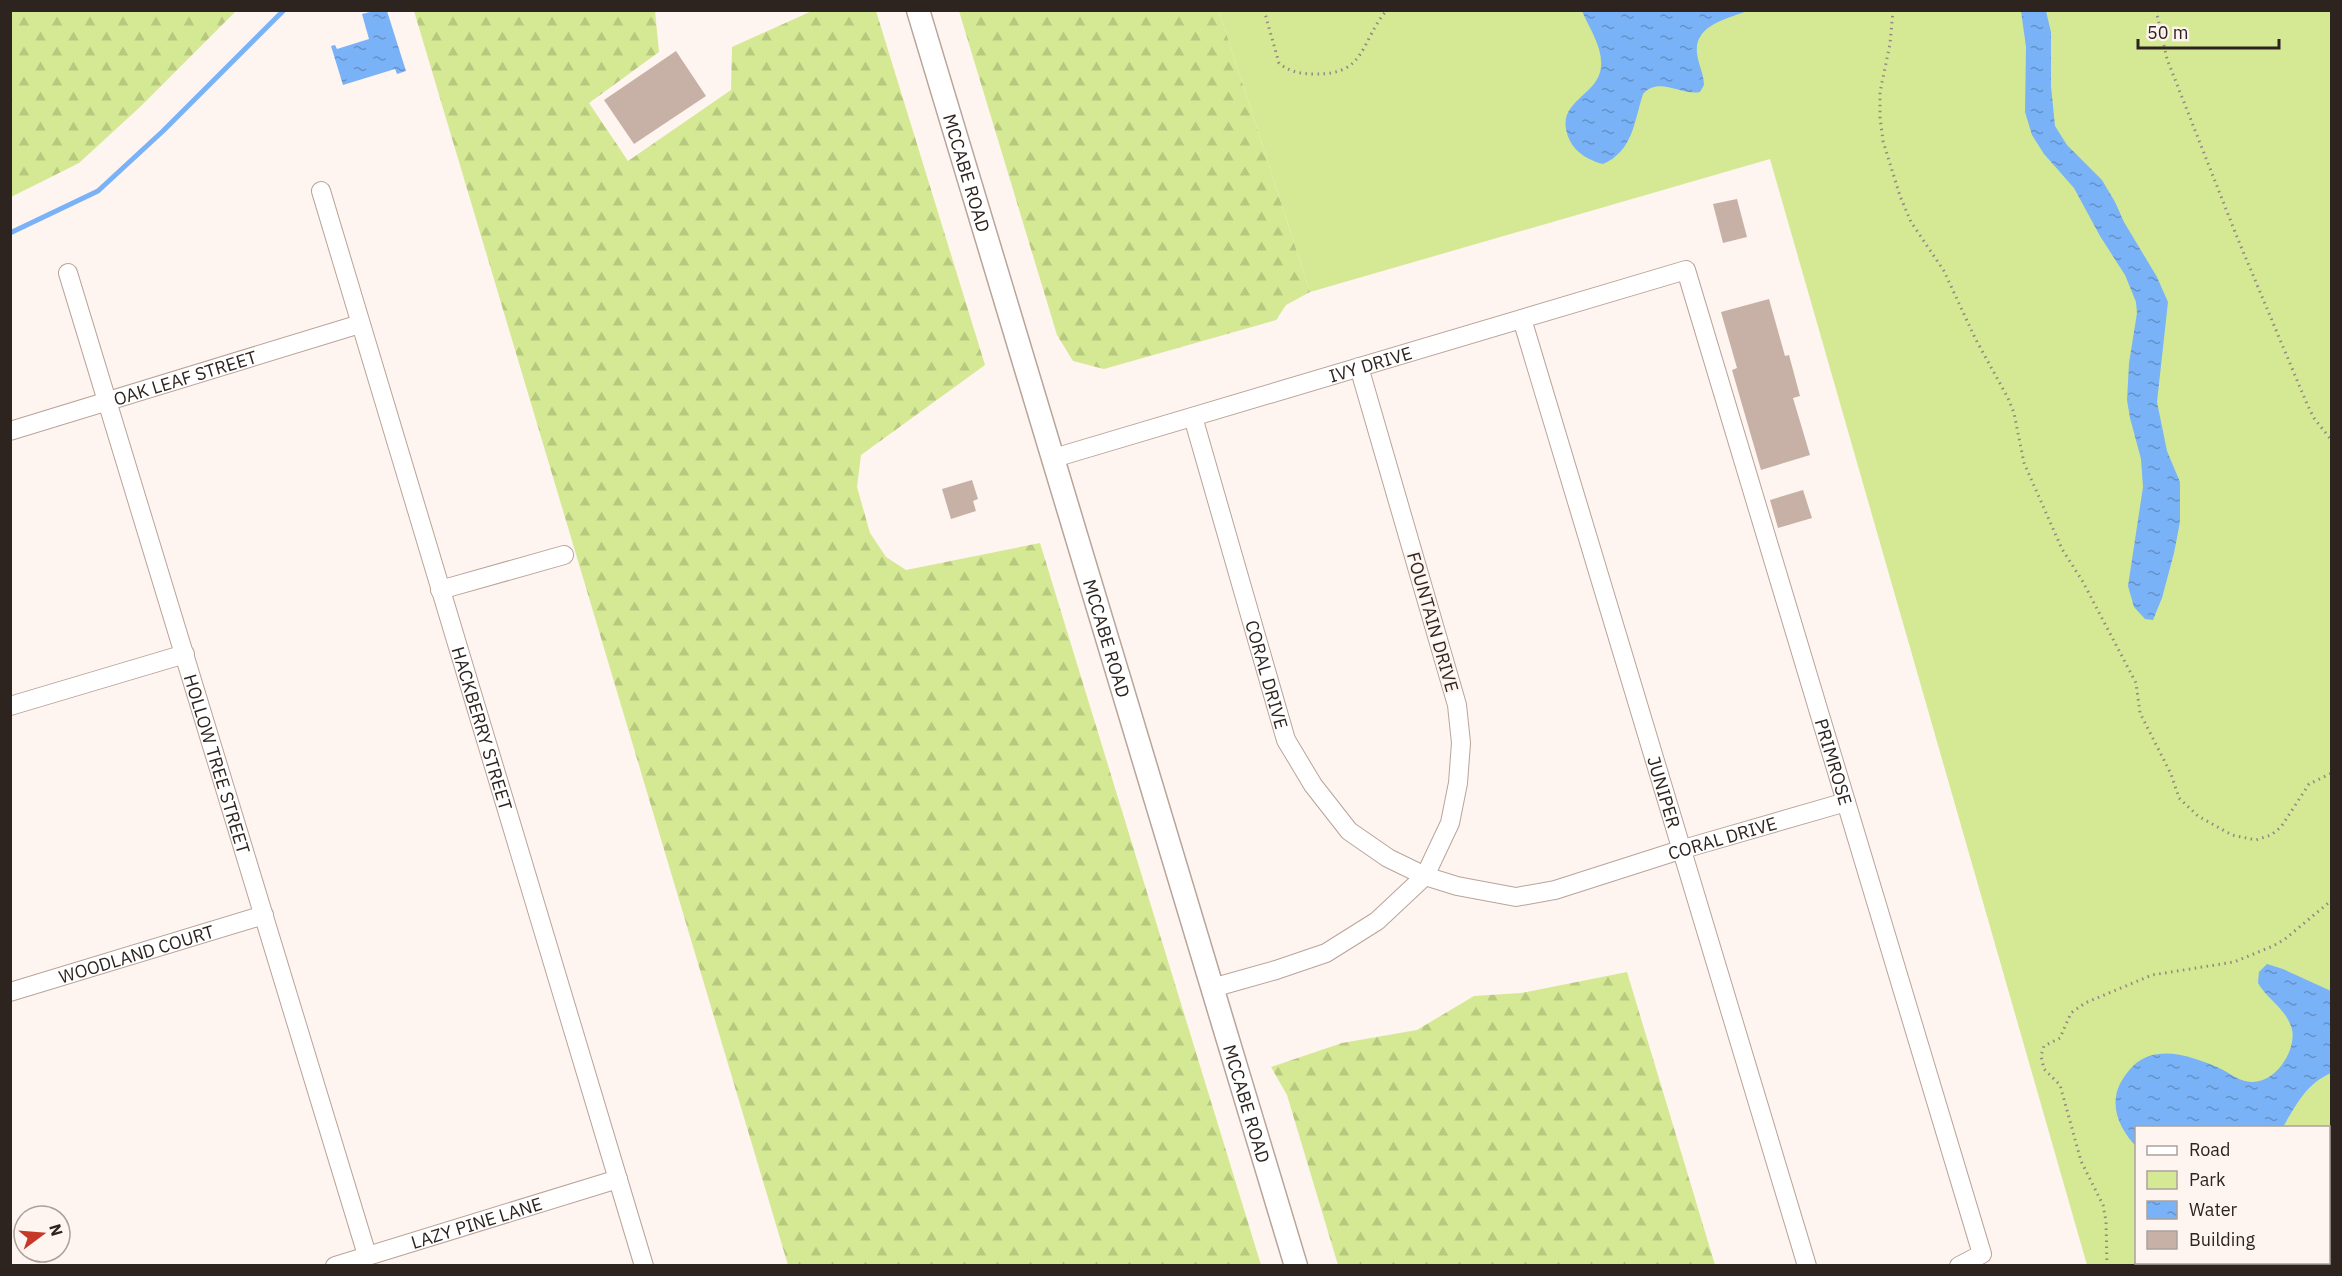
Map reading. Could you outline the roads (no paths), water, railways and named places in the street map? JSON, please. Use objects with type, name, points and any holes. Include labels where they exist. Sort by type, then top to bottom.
[{"type":"street","name":"MCCABE ROAD","points":[[918,10],[1296,1266]]},
{"type":"street","name":"HACKBERRY STREET","points":[[321,191],[644,1266]]},
{"type":"street","name":"IVY DRIVE","points":[[1054,458],[1686,270]]},
{"type":"street","name":"PRIMROSE","points":[[1686,270],[1982,1254],[1959,1266]]},
{"type":"street","name":"HOLLOW TREE STREET","points":[[68,273],[367,1255]]},
{"type":"street","name":"JUNIPER","points":[[1522,319],[1807,1266]]},
{"type":"street","name":"OAK LEAF STREET","points":[[10,431],[360,324]]},
{"type":"street","name":"FOUNTAIN DRIVE","points":[[1359,367],[1457,705],[1461,743],[1458,783],[1450,823],[1425,876]]},
{"type":"street","name":"CORAL DRIVE","points":[[1193,417],[1286,740],[1313,785],[1348,831],[1388,858],[1425,876],[1456,886],[1516,897],[1555,890],[1680,850],[1846,802]]},
{"type":"street","points":[[441,590],[564,555]]},
{"type":"street","points":[[10,706],[185,654]]},
{"type":"street","points":[[1212,988],[1326,953],[1377,921],[1425,876]]},
{"type":"street","name":"WOODLAND COURT","points":[[10,992],[264,915]]},
{"type":"street","name":"LAZY PINE LANE","points":[[335,1266],[618,1179]]},
{"type":"water","points":[[387,11],[406,71],[397,74],[395,69],[343,85],[331,46],[335,45],[337,49],[369,39],[362,14]]},
{"type":"water","points":[[1582,11],[1747,11],[1722,20],[1701,36],[1697,43],[1697,53],[1704,85],[1700,92],[1663,87],[1649,89],[1643,94],[1631,135],[1626,144],[1621,152],[1603,164],[1588,159],[1580,153],[1570,141],[1566,128],[1566,117],[1571,108],[1592,86],[1601,67],[1598,45]]},
{"type":"water","points":[[2021,11],[2046,11],[2051,32],[2051,86],[2055,126],[2067,145],[2102,180],[2157,277],[2168,302],[2157,402],[2167,451],[2180,482],[2180,522],[2162,598],[2153,620],[2145,619],[2134,607],[2128,586],[2143,487],[2141,459],[2127,400],[2129,363],[2137,313],[2136,302],[2125,275],[2100,236],[2074,188],[2044,154],[2032,135],[2025,112],[2026,47]]},
{"type":"water","points":[[2267,964],[2331,991],[2331,1073],[2308,1089],[2284,1126],[2135,1126],[2135,1145],[2120,1124],[2116,1111],[2116,1097],[2124,1076],[2143,1059],[2164,1054],[2187,1056],[2219,1068],[2243,1081],[2252,1082],[2267,1078],[2282,1064],[2291,1048],[2292,1030],[2288,1019],[2258,983],[2259,972]]},
{"type":"water","points":[[2331,1170],[2331,1265],[2313,1265],[2330,1264]]},
{"type":"waterway","points":[[10,233],[98,191],[163,131],[284,10]]}]
